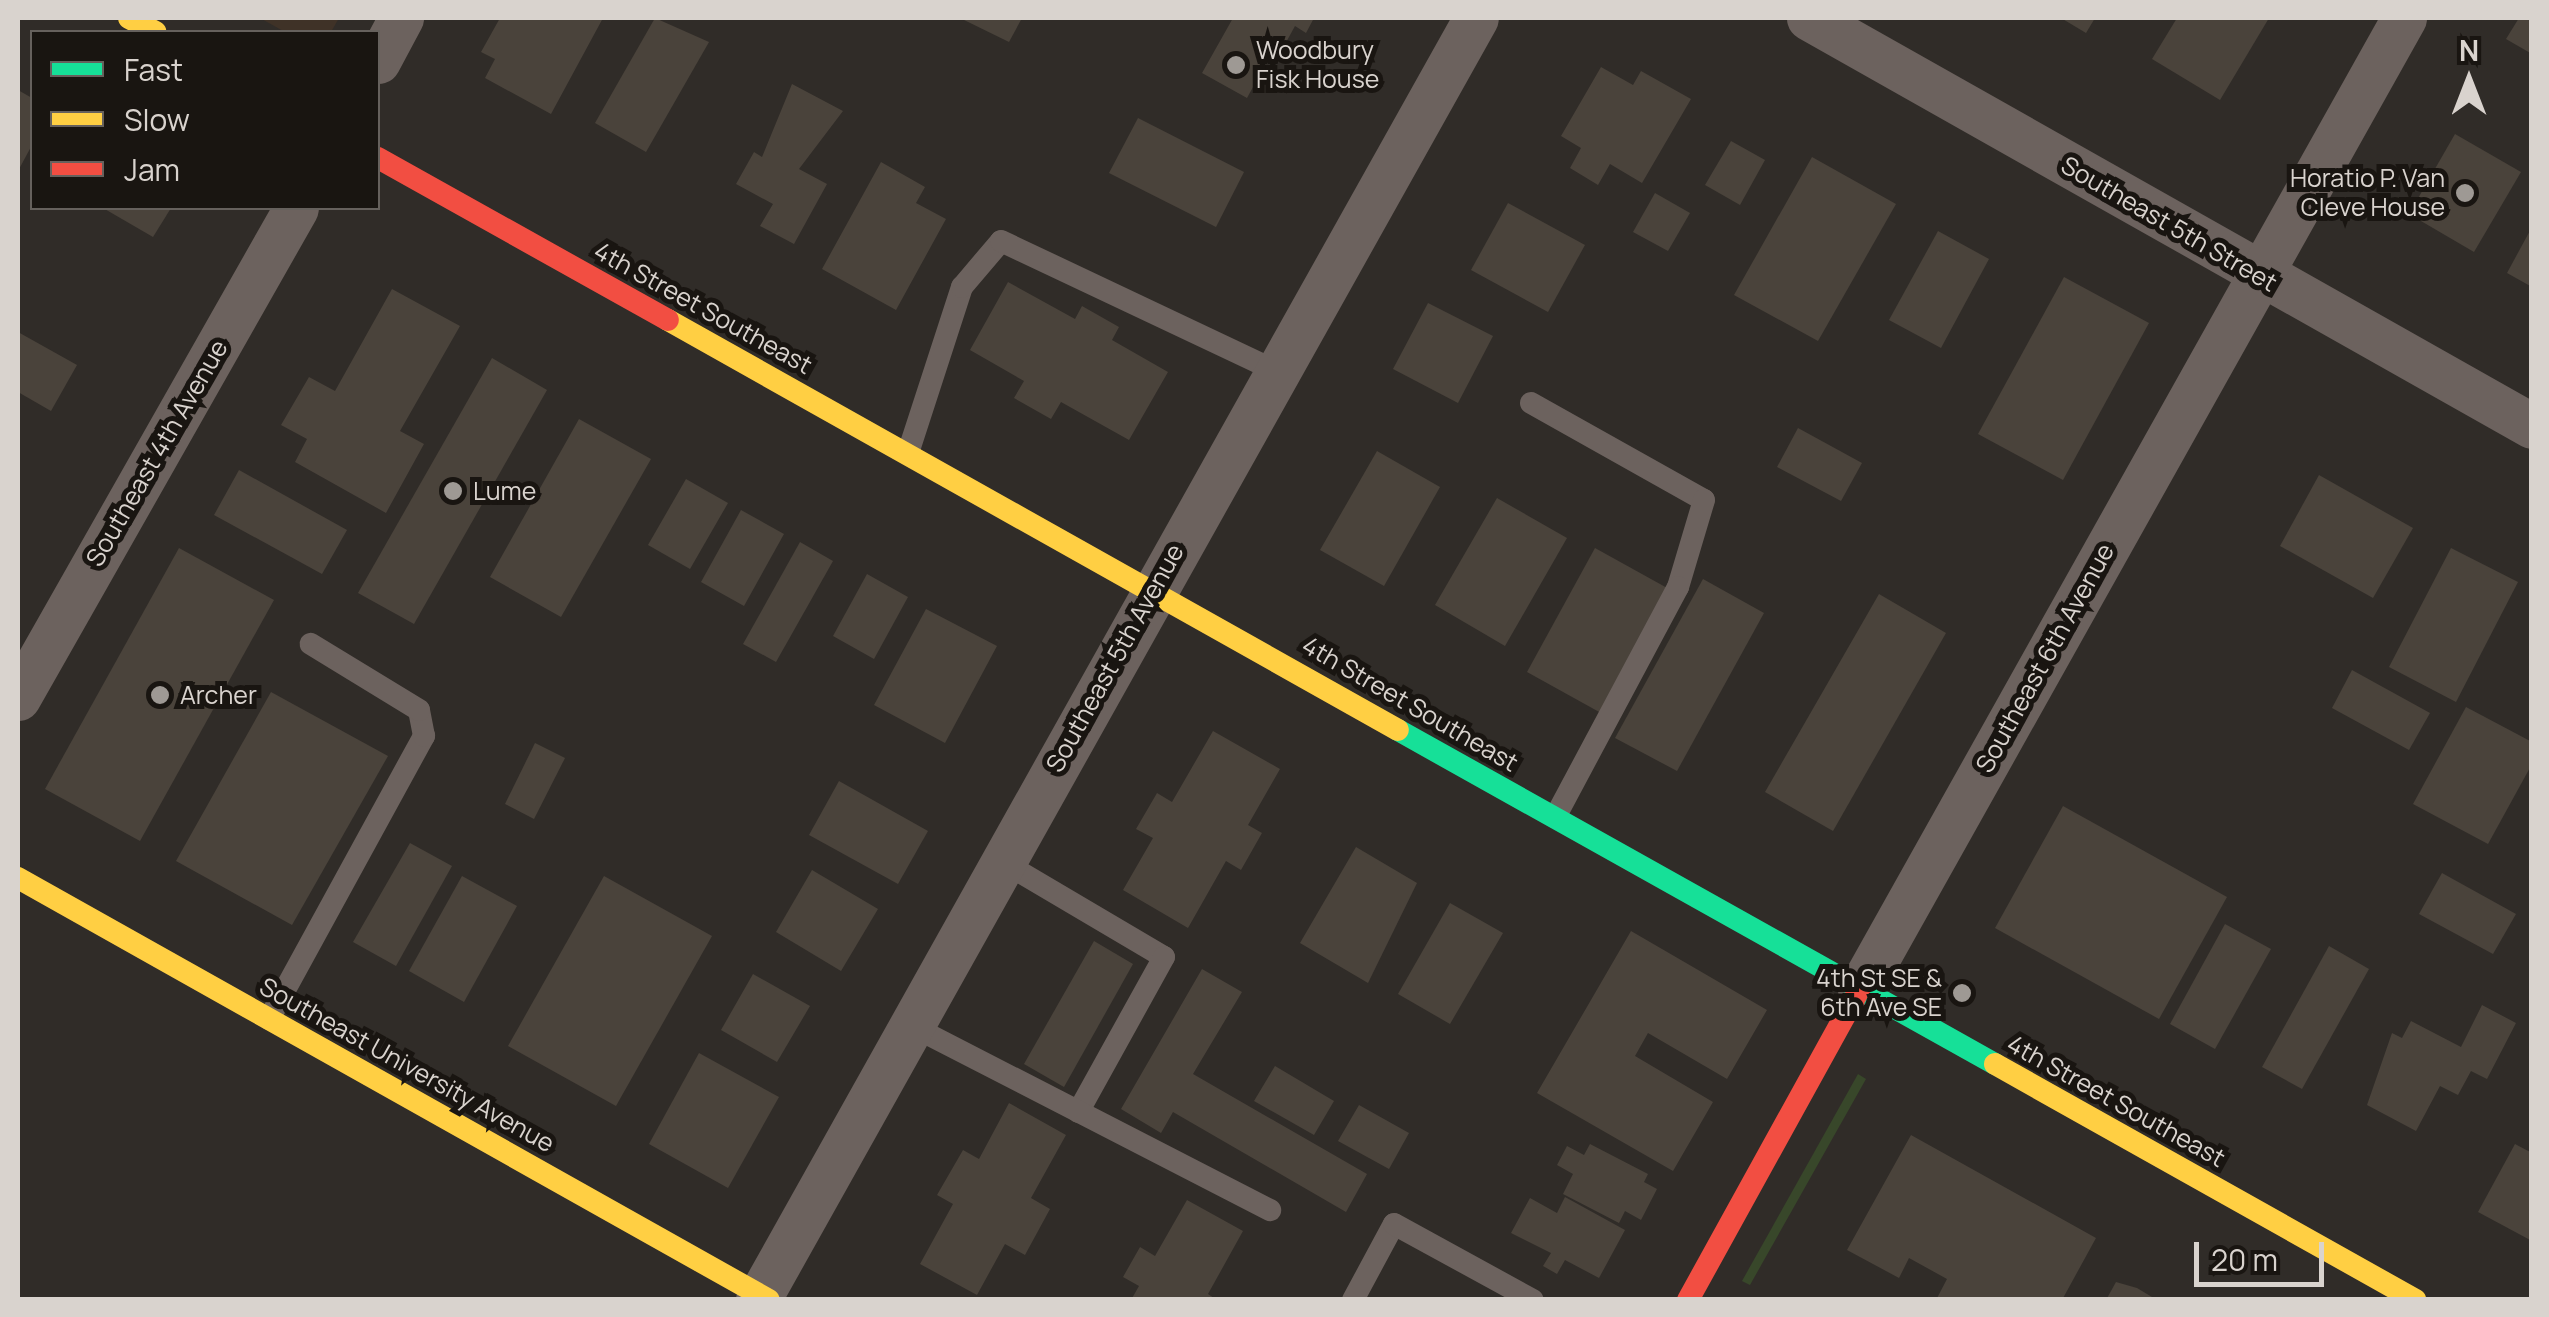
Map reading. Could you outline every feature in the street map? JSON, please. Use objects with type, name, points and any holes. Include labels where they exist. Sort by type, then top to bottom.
[{"type":"main road","points":[[129,18],[151,30]]},
{"type":"main road","name":"4th Street Southeast","points":[[380,159],[2415,1300]]},
{"type":"main road","name":"Southeast University Avenue","points":[[18,878],[762,1298]]},
{"type":"main road","name":"Southeast 6th Avenue","points":[[1698,1296],[1860,989]]},
{"type":"street","points":[[380,57],[401,18]]},
{"type":"street","name":"Southeast 5th Avenue","points":[[762,1298],[1001,862],[1476,18]]},
{"type":"street","name":"Southeast 5th Street","points":[[1809,18],[2260,277],[2532,426]]},
{"type":"street","name":"Southeast 6th Avenue","points":[[1860,989],[2404,18]]},
{"type":"street","name":"Southeast 4th Avenue","points":[[18,698],[295,210]]},
{"type":"lane","points":[[908,453],[962,287],[1001,242],[1276,371]]},
{"type":"lane","points":[[1530,403],[1704,500],[1678,588],[1554,817]]},
{"type":"lane","points":[[269,1019],[424,736],[419,710],[310,644]]},
{"type":"lane","points":[[1001,862],[1164,957],[1078,1112]]},
{"type":"lane","points":[[910,1026],[1270,1210]]},
{"type":"lane","points":[[1352,1300],[1394,1224],[1533,1300]]},
{"type":"shaded area","points":[[260,18],[339,18],[332,30],[281,30]]},
{"type":"green space","points":[[1858,1074],[1866,1079],[1750,1285],[1742,1281]]},
{"type":"building","points":[[500,18],[603,18],[551,114],[485,78],[495,59],[481,52]]},
{"type":"building","points":[[655,18],[709,42],[646,152],[595,123]]},
{"type":"building","points":[[960,18],[1022,18],[1009,42]]},
{"type":"building","name":"Woodbury Fisk House","points":[[1233,18],[1314,18],[1306,33],[1295,26],[1278,57],[1271,54],[1247,98],[1202,73]]},
{"type":"building","points":[[2061,18],[2095,18],[2086,33]]},
{"type":"building","points":[[2177,18],[2269,18],[2220,100],[2152,59]]},
{"type":"building","points":[[2519,18],[2532,18],[2532,54],[2506,39]]},
{"type":"building","points":[[1601,67],[1633,85],[1641,71],[1691,99],[1642,183],[1610,164],[1598,185],[1570,168],[1581,148],[1561,136]]},
{"type":"building","points":[[792,84],[843,111],[799,169],[827,184],[794,244],[760,226],[773,204],[736,184],[754,152],[762,157]]},
{"type":"building","points":[[18,90],[30,97],[30,149],[18,171]]},
{"type":"building","points":[[1138,118],[1244,172],[1216,227],[1109,173]]},
{"type":"building","name":"Horatio P. Van Cleve House","points":[[2455,134],[2521,172],[2474,252],[2409,214]]},
{"type":"building","points":[[1731,141],[1765,160],[1740,205],[1705,185]]},
{"type":"building","points":[[1812,157],[1896,204],[1818,341],[1734,295]]},
{"type":"building","points":[[881,162],[925,187],[916,203],[946,219],[896,310],[822,269]]},
{"type":"building","points":[[1655,193],[1690,213],[1668,251],[1633,232]]},
{"type":"building","points":[[1508,203],[1585,245],[1548,312],[1471,270]]},
{"type":"building","points":[[106,210],[170,210],[153,237]]},
{"type":"building","points":[[2532,227],[2532,287],[2507,273]]},
{"type":"building","points":[[1938,231],[1989,259],[1941,348],[1889,320]]},
{"type":"building","points":[[2064,277],[2149,323],[2063,480],[1978,434]]},
{"type":"building","points":[[1008,282],[1075,319],[1082,306],[1119,327],[1112,340],[1168,372],[1129,440],[1061,402],[1051,419],[1014,398],[1024,381],[970,350]]},
{"type":"building","points":[[392,289],[460,326],[400,431],[424,444],[386,513],[295,462],[307,439],[281,425],[309,377],[335,391]]},
{"type":"building","points":[[1428,303],[1493,336],[1458,403],[1393,369]]},
{"type":"building","points":[[18,332],[77,365],[51,411],[18,392]]},
{"type":"building","name":"Lume","points":[[492,358],[547,390],[414,624],[358,593]]},
{"type":"building","points":[[579,419],[651,459],[561,617],[490,577]]},
{"type":"building","points":[[1798,428],[1862,463],[1841,501],[1777,467]]},
{"type":"building","points":[[1377,451],[1440,487],[1384,586],[1320,550]]},
{"type":"building","points":[[239,470],[347,530],[322,574],[214,515]]},
{"type":"building","points":[[2319,475],[2413,528],[2373,598],[2280,546]]},
{"type":"building","points":[[686,479],[728,503],[690,569],[648,545]]},
{"type":"building","points":[[1497,498],[1567,538],[1505,646],[1435,605]]},
{"type":"building","points":[[741,510],[784,534],[744,606],[701,582]]},
{"type":"building","points":[[800,542],[833,561],[776,662],[743,644]]},
{"type":"building","name":"Archer","points":[[179,548],[274,600],[140,841],[45,789]]},
{"type":"building","points":[[1595,548],[1669,589],[1601,713],[1527,672]]},
{"type":"building","points":[[2451,548],[2518,582],[2456,702],[2389,667]]},
{"type":"building","points":[[867,574],[908,597],[874,659],[833,636]]},
{"type":"building","points":[[1703,579],[1764,613],[1677,771],[1615,738]]},
{"type":"building","points":[[1879,594],[1946,633],[1833,831],[1765,792]]},
{"type":"building","points":[[926,609],[997,646],[945,743],[874,705]]},
{"type":"building","points":[[2352,670],[2430,713],[2409,750],[2332,708]]},
{"type":"building","points":[[271,692],[388,756],[292,925],[176,861]]},
{"type":"building","points":[[2466,707],[2532,742],[2532,764],[2488,844],[2413,804]]},
{"type":"building","points":[[1213,731],[1280,769],[1248,825],[1262,833],[1241,870],[1226,861],[1188,928],[1123,890],[1153,838],[1136,829],[1157,793],[1172,802]]},
{"type":"building","points":[[535,743],[565,758],[534,819],[505,804]]},
{"type":"building","points":[[839,781],[928,831],[898,884],[809,835]]},
{"type":"building","points":[[2063,806],[2227,897],[2159,1019],[1995,928]]},
{"type":"building","points":[[410,843],[452,866],[396,966],[353,942]]},
{"type":"building","points":[[1356,847],[1417,883],[1368,983],[1300,943]]},
{"type":"building","points":[[812,870],[878,909],[841,971],[776,932]]},
{"type":"building","points":[[2442,873],[2516,914],[2493,954],[2419,914]]},
{"type":"building","points":[[462,876],[517,906],[464,1002],[409,971]]},
{"type":"building","points":[[604,876],[712,936],[616,1106],[508,1046]]},
{"type":"building","points":[[1450,903],[1503,933],[1450,1024],[1398,994]]},
{"type":"building","points":[[2225,924],[2271,949],[2215,1049],[2170,1024]]},
{"type":"building","points":[[1631,931],[1767,1010],[1727,1079],[1648,1033],[1635,1056],[1713,1102],[1673,1171],[1537,1093]]},
{"type":"building","points":[[1094,941],[1133,964],[1064,1087],[1024,1064]]},
{"type":"building","points":[[2329,946],[2369,969],[2302,1089],[2262,1067]]},
{"type":"building","points":[[1202,969],[1242,992],[1193,1074],[1367,1174],[1346,1212],[1173,1112],[1161,1133],[1121,1109]]},
{"type":"building","points":[[753,974],[810,1006],[777,1062],[721,1030]]},
{"type":"building","points":[[2482,1005],[2516,1023],[2487,1079],[2471,1071],[2458,1095],[2440,1086],[2416,1131],[2367,1105],[2392,1033],[2402,1038],[2411,1021],[2461,1047]]},
{"type":"building","points":[[699,1053],[779,1097],[728,1188],[649,1144]]},
{"type":"building","points":[[1275,1066],[1334,1101],[1314,1135],[1254,1101]]},
{"type":"building","points":[[1009,1103],[1066,1135],[1031,1198],[1050,1209],[1025,1255],[1005,1244],[977,1295],[920,1264],[953,1204],[937,1195],[963,1150],[979,1159]]},
{"type":"building","points":[[1359,1105],[1409,1133],[1389,1169],[1338,1141]]},
{"type":"building","points":[[1911,1135],[2096,1238],[2062,1300],[1936,1300],[1947,1279],[1909,1258],[1899,1278],[1847,1250]]},
{"type":"building","points":[[1590,1144],[1648,1174],[1644,1182],[1657,1189],[1641,1220],[1625,1211],[1619,1223],[1563,1194],[1573,1174],[1557,1165],[1567,1146],[1584,1155]]},
{"type":"building","points":[[2515,1144],[2532,1153],[2532,1241],[2478,1212]]},
{"type":"building","points":[[1565,1197],[1625,1230],[1599,1278],[1565,1260],[1557,1274],[1543,1266],[1551,1253],[1511,1233],[1530,1198],[1557,1213]]},
{"type":"building","points":[[1187,1200],[1243,1231],[1208,1294],[1217,1300],[1131,1300],[1139,1286],[1123,1277],[1140,1247],[1155,1256]]},
{"type":"building","points":[[2116,1282],[2137,1288],[2157,1300],[2106,1300]]},
{"type":"traffic: fast","points":[[1398,730],[1995,1064]]},
{"type":"traffic: slow","points":[[129,18],[151,30]]},
{"type":"traffic: slow","points":[[668,320],[1398,730]]},
{"type":"traffic: slow","points":[[18,878],[769,1300]]},
{"type":"traffic: slow","points":[[1995,1064],[2415,1300]]},
{"type":"traffic: jam","points":[[380,159],[668,320]]},
{"type":"traffic: jam","points":[[1688,1300],[1860,989]]},
{"type":"place","name":"Woodbury Fisk House","points":[[1236,65]]},
{"type":"place","name":"Horatio P. Van Cleve House","points":[[2465,193]]},
{"type":"place","name":"Lume","points":[[453,491]]},
{"type":"place","name":"Archer","points":[[160,695]]},
{"type":"place","name":"4th St SE & 6th Ave SE","points":[[1962,993]]}]
